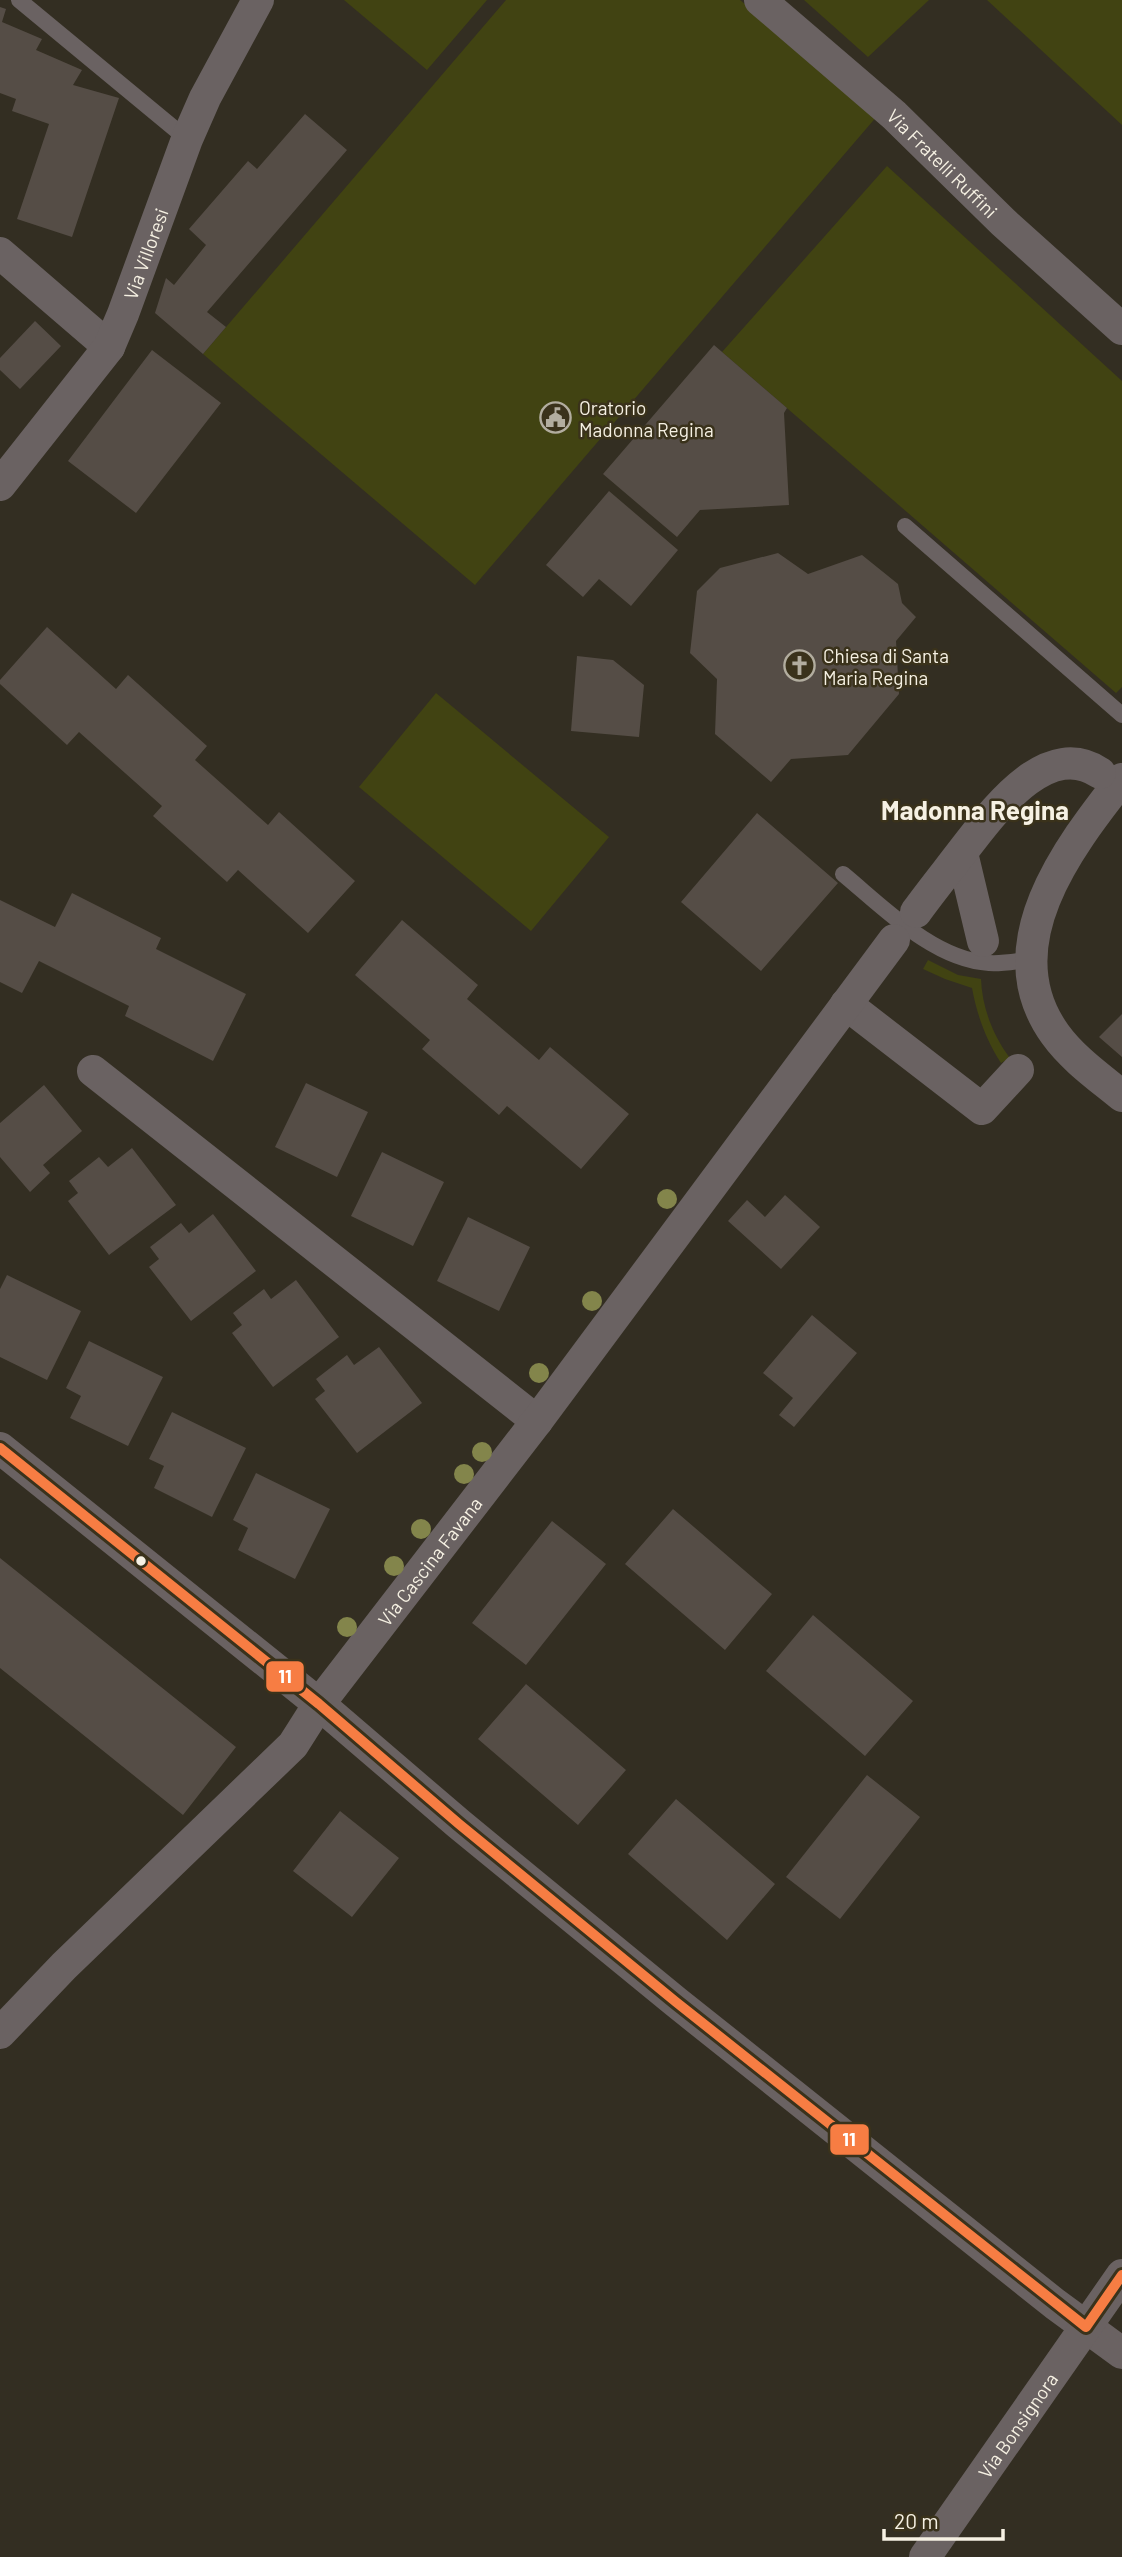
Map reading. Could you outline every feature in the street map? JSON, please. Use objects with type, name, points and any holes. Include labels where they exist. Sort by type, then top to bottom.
[{"type":"street","name":"Via Villoresi","points":[[0,485],[109,347],[187,139],[205,98],[258,0]]},
{"type":"street","name":"Via Fratelli Ruffini","points":[[760,0],[894,115],[1003,222],[1122,329]]},
{"type":"street","points":[[0,253],[109,347]]},
{"type":"street","points":[[916,912],[993,813],[1031,777],[1052,766],[1070,762],[1084,764],[1111,776],[1052,881],[1034,929],[1032,959],[1036,990],[1047,1021],[1064,1046],[1122,1096]]},
{"type":"street","points":[[962,853],[983,941]]},
{"type":"street","name":"Via Cascina Favana","points":[[0,2033],[64,1966],[293,1745],[319,1704],[537,1421],[894,940]]},
{"type":"street","points":[[846,1004],[982,1109],[1018,1070]]},
{"type":"street","points":[[93,1071],[537,1421]]},
{"type":"street","points":[[0,1448],[319,1704],[459,1824],[676,2002],[1122,2353]]},
{"type":"street","name":"Via Bonsignora","points":[[925,2557],[1122,2275]]},
{"type":"lane","points":[[19,0],[187,139]]},
{"type":"lane","points":[[905,526],[1122,715]]},
{"type":"lane","points":[[843,874],[898,920],[950,953],[988,963],[1032,959]]},
{"type":"shaded area","points":[[344,0],[487,0],[427,70]]},
{"type":"shaded area","points":[[506,0],[740,0],[878,115],[475,585],[203,354]]},
{"type":"shaded area","points":[[804,0],[929,0],[868,57]]},
{"type":"shaded area","points":[[987,0],[1122,0],[1122,125]]},
{"type":"shaded area","points":[[887,166],[1122,381],[1122,687],[1116,693],[722,352]]},
{"type":"shaded area","points":[[436,693],[609,837],[531,931],[359,787]]},
{"type":"shaded area","points":[[928,960],[958,975],[981,979],[990,1021],[1010,1058],[1001,1063],[991,1045],[972,988],[923,969]]},
{"type":"building","points":[[0,7],[6,9],[2,22],[42,39],[36,50],[82,70],[73,85],[119,98],[72,237],[17,219],[49,124],[12,111],[16,99],[0,93]]},
{"type":"building","points":[[305,114],[347,150],[207,312],[226,327],[203,354],[155,313],[166,278],[174,285],[206,245],[189,229],[248,161],[257,169]]},
{"type":"building","points":[[35,321],[61,346],[20,389],[0,370],[0,358]]},
{"type":"building","points":[[714,345],[787,408],[784,413],[789,505],[700,510],[677,537],[603,474]]},
{"type":"building","points":[[152,350],[221,403],[136,513],[68,461]]},
{"type":"building","points":[[609,491],[678,550],[631,606],[599,579],[583,597],[546,565]]},
{"type":"building","name":"Chiesa di Santa Maria Regina","points":[[778,553],[808,574],[862,555],[898,584],[902,603],[916,617],[896,641],[899,694],[848,755],[791,759],[771,782],[715,734],[717,679],[690,653],[697,591],[720,568]]},
{"type":"building","points":[[47,627],[116,689],[128,675],[207,746],[195,760],[268,825],[279,812],[355,881],[308,933],[238,870],[227,882],[153,816],[162,806],[79,732],[67,745],[0,684],[0,680]]},
{"type":"building","points":[[577,656],[613,660],[644,685],[639,737],[571,731]]},
{"type":"building","points":[[757,813],[838,883],[761,971],[681,902]]},
{"type":"building","points":[[72,893],[161,938],[156,949],[246,994],[213,1061],[125,1016],[129,1006],[39,961],[22,993],[0,982],[0,900],[55,927]]},
{"type":"building","points":[[402,920],[478,985],[467,999],[539,1060],[550,1047],[629,1114],[581,1169],[507,1106],[499,1115],[422,1049],[430,1040],[355,975]]},
{"type":"building","points":[[1122,1014],[1122,1057],[1099,1037]]},
{"type":"building","points":[[306,1083],[368,1112],[337,1177],[275,1147]]},
{"type":"building","points":[[44,1085],[82,1131],[43,1165],[50,1173],[30,1192],[0,1157],[0,1123]]},
{"type":"building","points":[[132,1148],[176,1205],[109,1255],[68,1201],[78,1193],[69,1181],[99,1157],[108,1167]]},
{"type":"building","points":[[382,1152],[444,1182],[413,1246],[351,1216]]},
{"type":"building","points":[[785,1195],[820,1227],[781,1269],[728,1221],[747,1200],[765,1217]]},
{"type":"building","points":[[213,1214],[256,1271],[191,1321],[149,1267],[159,1259],[150,1247],[181,1223],[189,1233]]},
{"type":"building","points":[[468,1217],[530,1247],[499,1311],[437,1281]]},
{"type":"building","points":[[7,1275],[81,1311],[47,1380],[0,1357],[0,1289]]},
{"type":"building","points":[[296,1280],[339,1337],[273,1387],[232,1333],[242,1325],[233,1313],[264,1289],[271,1299]]},
{"type":"building","points":[[812,1315],[857,1353],[794,1427],[779,1415],[793,1398],[763,1373]]},
{"type":"building","points":[[89,1341],[163,1377],[128,1446],[70,1418],[81,1396],[66,1388]]},
{"type":"building","points":[[379,1347],[422,1403],[357,1453],[315,1399],[325,1391],[316,1379],[347,1355],[354,1365]]},
{"type":"building","points":[[172,1412],[246,1448],[212,1517],[154,1488],[164,1466],[149,1459]]},
{"type":"building","points":[[256,1473],[330,1509],[295,1579],[238,1550],[248,1528],[233,1520]]},
{"type":"building","points":[[673,1509],[772,1594],[725,1650],[625,1564]]},
{"type":"building","points":[[552,1521],[606,1564],[526,1665],[472,1623]]},
{"type":"building","points":[[0,1558],[236,1747],[183,1815],[0,1668]]},
{"type":"building","points":[[813,1615],[913,1701],[865,1756],[766,1671]]},
{"type":"building","points":[[526,1684],[626,1770],[578,1825],[478,1739]]},
{"type":"building","points":[[867,1775],[920,1817],[840,1919],[786,1877]]},
{"type":"building","points":[[676,1799],[775,1884],[727,1940],[628,1854]]},
{"type":"building","points":[[340,1811],[399,1858],[352,1917],[293,1871]]},
{"type":"transit line","name":"11","points":[[0,1448],[319,1704],[459,1824],[676,2002],[1086,2327],[1122,2275]]},
{"type":"place","name":"Oratorio Madonna Regina","points":[[556,418]]},
{"type":"place","name":"Chiesa di Santa Maria Regina","points":[[800,666]]},
{"type":"district","name":"Madonna Regina","points":[[975,809]]}]
